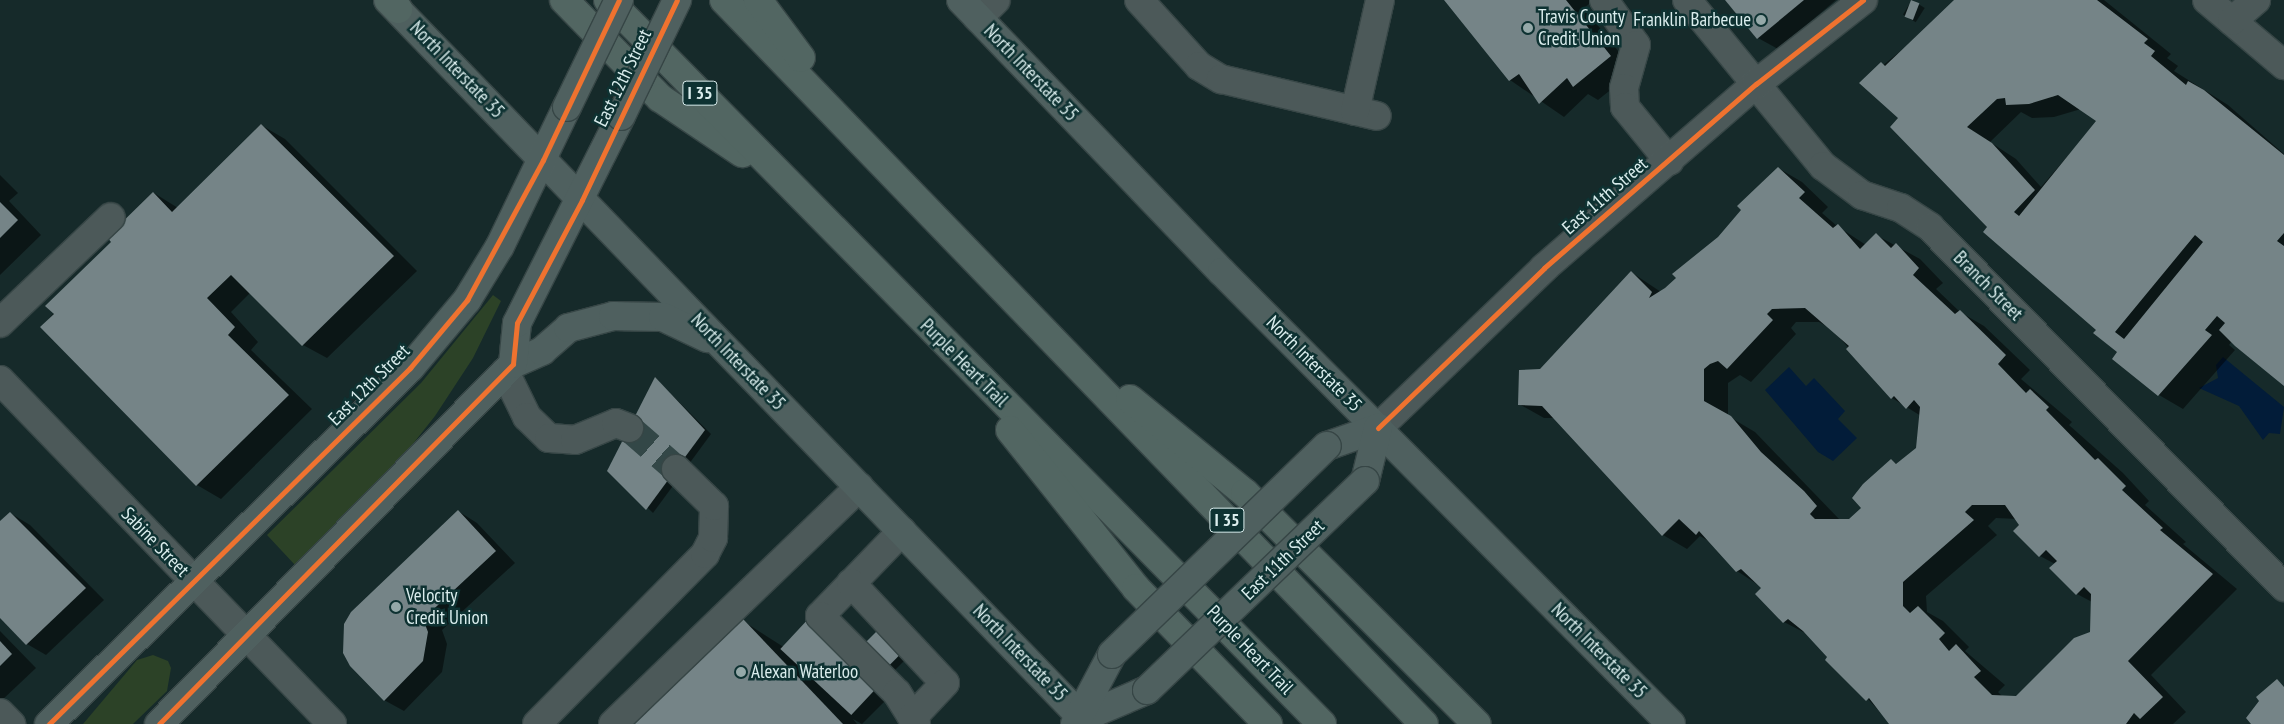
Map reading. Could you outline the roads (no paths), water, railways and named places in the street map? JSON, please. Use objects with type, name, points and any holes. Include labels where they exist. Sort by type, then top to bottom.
[{"type":"highway","points":[[564,0],[660,98],[792,187]]},
{"type":"highway","name":"Purple Heart Trail","points":[[608,0],[792,187],[929,330],[1322,724]]},
{"type":"highway","name":"I 35","points":[[724,0],[852,128],[1029,317],[1424,724]]},
{"type":"highway","points":[[758,0],[852,128]]},
{"type":"highway","points":[[1029,317],[1245,493],[1477,724]]},
{"type":"highway","points":[[929,330],[1136,588],[1268,724]]},
{"type":"main road","name":"East 12th Street","points":[[49,724],[410,368],[467,300],[543,160],[619,0]]},
{"type":"main road","name":"East 12th Street","points":[[509,368],[517,323],[582,200],[677,0]]},
{"type":"main road","name":"North Interstate 35","points":[[392,3],[902,531],[1082,722]]},
{"type":"main road","name":"North Interstate 35","points":[[978,6],[1378,428],[1671,724]]},
{"type":"main road","points":[[159,724],[247,638],[509,368],[542,351],[568,328],[627,314],[662,317],[721,344]]},
{"type":"main road","name":"East 11th Street","points":[[1082,722],[1112,654],[1327,446],[1378,428]]},
{"type":"main road","name":"East 11th Street","points":[[1082,722],[1147,690],[1365,481],[1378,428]]},
{"type":"street","points":[[1139,0],[1199,66],[1221,79],[1366,114],[1380,0]]},
{"type":"street","points":[[1604,0],[1636,45],[1624,88],[1625,107],[1668,160]]},
{"type":"street","name":"Branch Street","points":[[1687,0],[1756,84],[1788,128],[1842,182],[1901,208],[1930,227],[2284,587]]},
{"type":"street","name":"East 11th Street","points":[[1378,428],[1544,268],[1756,84],[1863,0]]},
{"type":"street","points":[[2207,0],[2284,65]]},
{"type":"street","points":[[2232,21],[2256,0]]},
{"type":"street","points":[[0,324],[111,217]]},
{"type":"street","points":[[509,368],[527,417],[549,438],[575,440],[616,424],[629,428]]},
{"type":"street","name":"Sabine Street","points":[[0,380],[332,724]]},
{"type":"street","points":[[537,724],[705,554],[716,524],[714,506],[676,469]]},
{"type":"street","points":[[613,724],[859,487]]},
{"type":"street","points":[[852,583],[945,683],[914,721],[897,693],[820,616],[902,531]]},
{"type":"street","points":[[0,713],[11,724]]},
{"type":"water","points":[[2223,357],[2284,407],[2280,434],[2269,433],[2263,440],[2239,406],[2199,388],[2218,378],[2216,365]]},
{"type":"water","points":[[1789,367],[1806,386],[1814,378],[1845,411],[1838,419],[1857,438],[1833,461],[1818,452],[1765,390]]},
{"type":"tunnel","points":[[629,428],[676,469]]},
{"type":"place","name":"Franklin Barbecue","points":[[1761,20]]},
{"type":"place","name":"Travis County Credit Union","points":[[1528,28]]},
{"type":"place","name":"Velocity Credit Union","points":[[396,607]]},
{"type":"place","name":"Alexan Waterloo","points":[[741,672]]}]
